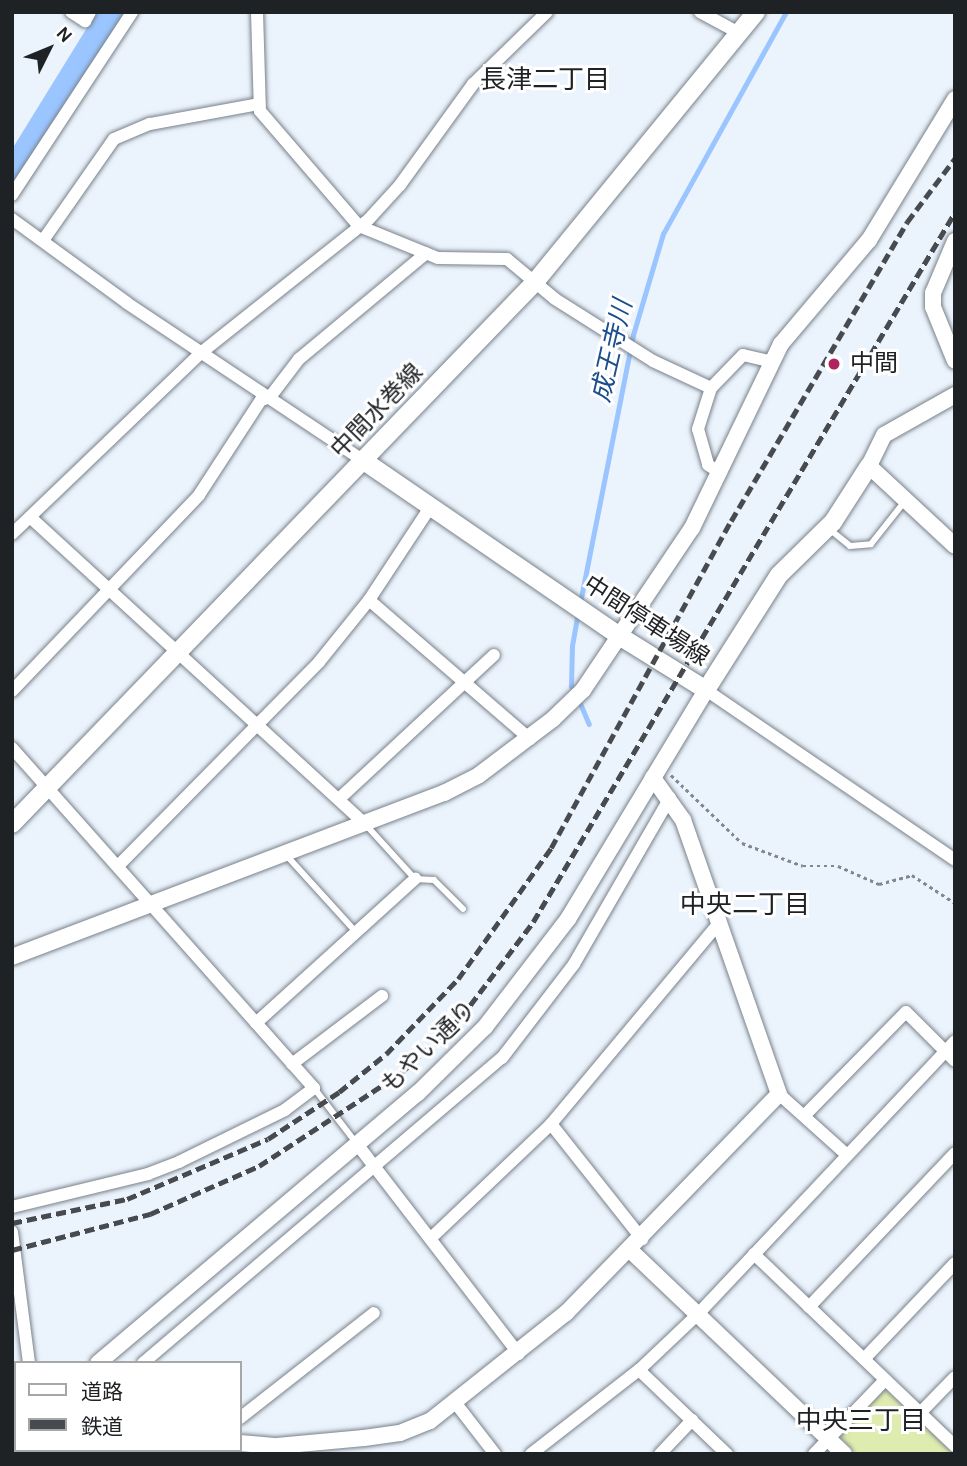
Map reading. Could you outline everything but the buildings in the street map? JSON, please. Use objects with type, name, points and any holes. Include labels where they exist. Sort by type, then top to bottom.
[{"type":"main road","name":"中間水巻線","points":[[12,824],[535,282],[756,12]]},
{"type":"main road","name":"中間停車場線","points":[[364,461],[621,637],[706,690],[779,575],[827,528],[869,466]]},
{"type":"street","points":[[71,12],[85,20],[90,12]]},
{"type":"street","points":[[12,195],[132,12]]},
{"type":"street","points":[[257,12],[261,52],[259,104],[306,168],[359,226],[438,258],[507,259],[535,282],[653,361],[711,388]]},
{"type":"street","points":[[12,534],[202,352],[359,226],[400,185],[473,84],[547,12]]},
{"type":"street","points":[[700,12],[739,33]]},
{"type":"street","points":[[12,957],[366,825],[480,775],[530,739],[583,690],[621,637],[692,528],[721,473],[770,361],[792,329],[869,240],[955,99]]},
{"type":"street","points":[[44,239],[114,139],[150,124],[259,104]]},
{"type":"street","points":[[12,219],[44,239],[63,258],[364,461]]},
{"type":"street","points":[[955,241],[935,280],[933,300],[955,361]]},
{"type":"street","points":[[12,691],[199,495],[261,400],[270,397],[299,359],[426,253]]},
{"type":"street","points":[[721,473],[709,465],[698,429],[711,388],[743,355],[770,361]]},
{"type":"street","points":[[955,395],[884,435],[869,466],[955,546]]},
{"type":"street","points":[[118,866],[319,662],[369,600],[431,506]]},
{"type":"street","points":[[30,517],[170,650],[179,652],[340,798],[366,825]]},
{"type":"street","points":[[369,600],[530,739]]},
{"type":"street","points":[[340,798],[494,655]]},
{"type":"street","points":[[706,690],[955,860]]},
{"type":"street","name":"もやい通り","points":[[100,1361],[454,1060],[526,978],[568,919],[706,690]]},
{"type":"street","points":[[12,748],[314,1088],[285,1110],[179,1162],[148,1174],[12,1207]]},
{"type":"street","points":[[657,772],[688,831],[779,1094],[847,1155]]},
{"type":"street","points":[[145,1361],[213,1299],[378,1166],[516,1042],[574,964],[670,798]]},
{"type":"street","points":[[256,1023],[415,879]]},
{"type":"street","points":[[431,1238],[551,1124],[718,924]]},
{"type":"street","points":[[292,1063],[382,996]]},
{"type":"street","points":[[805,1115],[906,1012],[955,1061]]},
{"type":"street","points":[[531,1454],[639,1370],[698,1314],[955,1041]]},
{"type":"street","points":[[242,1443],[277,1446],[400,1433],[430,1421],[519,1354],[636,1245],[779,1094]]},
{"type":"street","points":[[551,1124],[636,1245],[698,1314],[844,1454]]},
{"type":"street","points":[[357,1144],[378,1166],[519,1354]]},
{"type":"street","points":[[809,1307],[955,1153]]},
{"type":"street","points":[[12,1232],[18,1321],[28,1361]]},
{"type":"street","points":[[754,1254],[955,1446]]},
{"type":"street","points":[[864,1359],[955,1263]]},
{"type":"street","points":[[197,1279],[213,1299]]},
{"type":"street","points":[[242,1416],[374,1313]]},
{"type":"street","points":[[639,1370],[727,1454]]},
{"type":"street","points":[[920,1413],[955,1377]]},
{"type":"street","points":[[814,1454],[885,1380]]},
{"type":"street","points":[[454,1402],[495,1454]]},
{"type":"street","points":[[660,1454],[692,1420]]},
{"type":"lane","points":[[827,528],[850,546],[871,544],[906,500]]},
{"type":"lane","points":[[366,825],[415,879],[435,880],[463,909]]},
{"type":"lane","points":[[287,856],[356,932]]},
{"type":"lane","points":[[314,1088],[357,1144]]},
{"type":"path","points":[[657,772],[742,844],[803,866],[838,866],[879,884],[919,877],[955,903]]},
{"type":"green space","points":[[881,1391],[887,1391],[954,1454],[857,1454],[838,1435]]},
{"type":"waterway","points":[[12,172],[111,12]]},
{"type":"waterway","name":"成王寺川","points":[[580,603],[633,335],[663,234],[786,12]]},
{"type":"waterway","name":"成王寺川","points":[[575,692],[571,686],[572,646],[578,612]]},
{"type":"waterway","name":"成王寺川","points":[[579,700],[589,724]]},
{"type":"railway","points":[[12,1223],[127,1199],[268,1139],[339,1092],[386,1054],[458,979],[551,848],[731,521],[907,222],[955,158]]},
{"type":"railway","points":[[12,1250],[150,1214],[259,1166],[401,1073],[461,1017],[533,922],[955,212]]},
{"type":"place","name":"中間","points":[[834,364]]},
{"type":"district","name":"長津二丁目","points":[[545,80]]},
{"type":"district","name":"中央二丁目","points":[[745,905]]},
{"type":"district","name":"中央三丁目","points":[[861,1421]]}]
